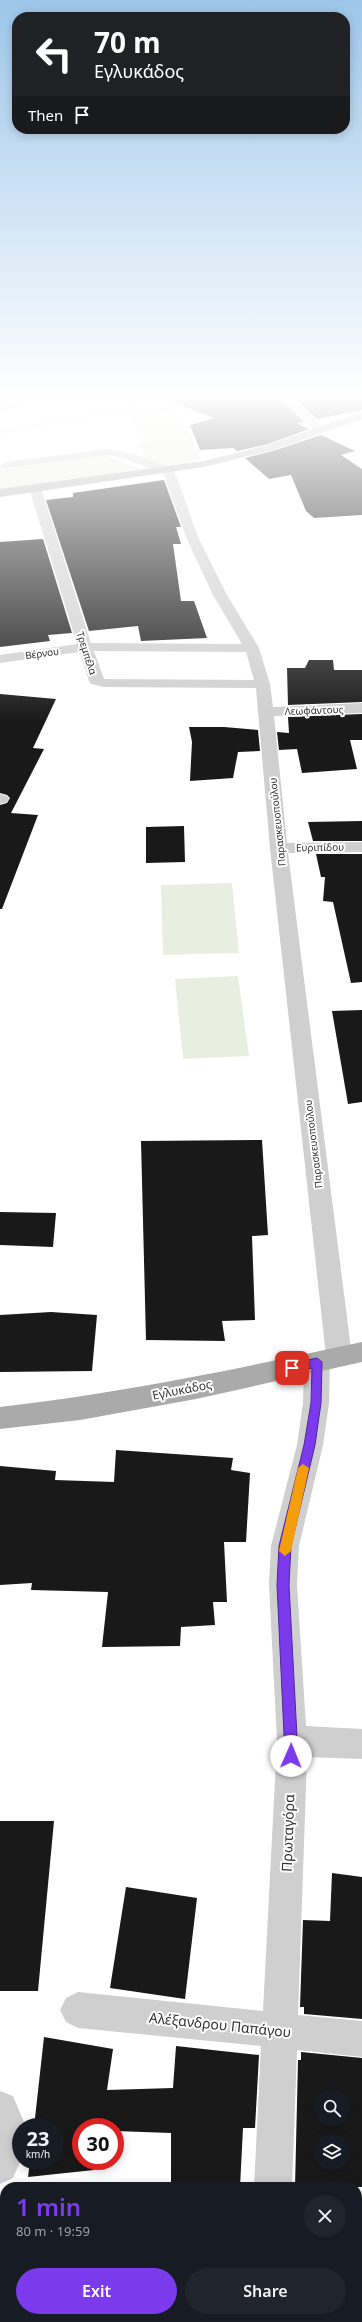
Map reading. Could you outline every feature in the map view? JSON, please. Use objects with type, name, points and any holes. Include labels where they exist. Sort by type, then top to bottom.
[{"type":"main road","name":"Εγλυκάδος","points":[[0,1418],[80,1409],[196,1388],[339,1357]]},
{"type":"street","name":"Τρεμπέλα","points":[[40,505],[96,681],[104,683],[263,684]]},
{"type":"street","name":"Παρασκευοπούλου","points":[[181,505],[192,537],[220,595],[252,648],[263,684],[279,848],[339,1357]]},
{"type":"street","name":"Βέρνου","points":[[0,659],[85,647],[252,648]]},
{"type":"street","name":"Λεωφάντους","points":[[266,712],[362,708]]},
{"type":"street","name":"Ευριπίδου","points":[[279,848],[362,847]]},
{"type":"street","name":"Πρωταγόρα","points":[[273,2182],[281,2032],[292,1741],[283,1585],[285,1546],[310,1445],[316,1403],[339,1357]]},
{"type":"street","points":[[292,1741],[362,1744]]},
{"type":"street","name":"Αλέξανδρου Παπάγου","points":[[78,2010],[281,2032],[362,2038]]},
{"type":"street","points":[[0,2108],[5,2116],[9,2132],[6,2153],[0,2165]]},
{"type":"shaded area","points":[[232,883],[239,953],[163,955],[161,885]]},
{"type":"shaded area","points":[[238,976],[249,1056],[183,1059],[175,979]]},
{"type":"building","points":[[48,505],[173,505],[181,527],[176,527],[181,544],[173,544],[181,601],[194,601],[207,638],[141,641],[138,626],[89,631]]},
{"type":"building","points":[[304,505],[362,505],[362,515],[314,518],[306,511]]},
{"type":"building","points":[[43,539],[72,633],[48,635],[50,641],[0,647],[0,542]]},
{"type":"building","points":[[309,660],[333,660],[334,670],[362,670],[362,702],[288,705],[287,668],[305,668]]},
{"type":"building","points":[[0,694],[56,699],[33,748],[44,749],[11,813],[38,815],[2,909],[0,909],[0,805],[7,803],[10,798],[7,795],[0,793]]},
{"type":"building","points":[[362,714],[362,740],[350,740],[357,769],[302,773],[297,749],[279,750],[277,732],[289,733],[288,717]]},
{"type":"building","points":[[189,727],[224,727],[258,730],[260,751],[238,752],[233,778],[190,781],[192,742]]},
{"type":"building","points":[[362,821],[362,841],[313,841],[308,822]]},
{"type":"building","points":[[184,826],[185,862],[146,863],[146,827]]},
{"type":"building","points":[[316,854],[362,854],[362,982],[351,983],[333,902],[323,901],[325,877],[321,877]]},
{"type":"building","points":[[362,1010],[362,1102],[348,1104],[332,1011]]},
{"type":"building","points":[[262,1140],[268,1235],[252,1236],[255,1320],[222,1321],[225,1341],[146,1340],[141,1141]]},
{"type":"building","points":[[0,1212],[56,1213],[53,1247],[0,1245]]},
{"type":"building","points":[[51,1312],[97,1315],[92,1371],[0,1372],[0,1315]]},
{"type":"building","points":[[116,1450],[233,1458],[231,1470],[250,1473],[246,1542],[224,1542],[227,1602],[213,1602],[215,1625],[181,1627],[180,1646],[102,1647],[108,1592],[31,1590],[32,1583],[0,1585],[0,1466],[56,1471],[55,1480],[114,1482]]},
{"type":"building","points":[[0,1821],[54,1821],[38,1991],[0,1991]]},
{"type":"building","points":[[332,1873],[362,1877],[362,2019],[304,2014],[304,2007],[300,2007],[303,1920],[330,1921]]},
{"type":"building","points":[[126,1887],[197,1898],[185,1999],[110,1988]]},
{"type":"building","points":[[44,2037],[113,2049],[107,2090],[173,2088],[176,2046],[259,2055],[255,2128],[243,2128],[240,2182],[171,2182],[171,2133],[124,2131],[124,2118],[72,2118],[72,2170],[94,2170],[28,2177],[29,2170],[64,2170],[64,2118],[35,2118]]},
{"type":"building","points":[[301,2052],[362,2058],[362,2182],[295,2182],[298,2060],[301,2060]]},
{"type":"slow traffic","points":[[285,1551],[291,1517],[303,1468]]},
{"type":"route","points":[[291,1756],[292,1741],[283,1585],[285,1546],[310,1445],[316,1403],[317,1362],[292,1368]]}]
